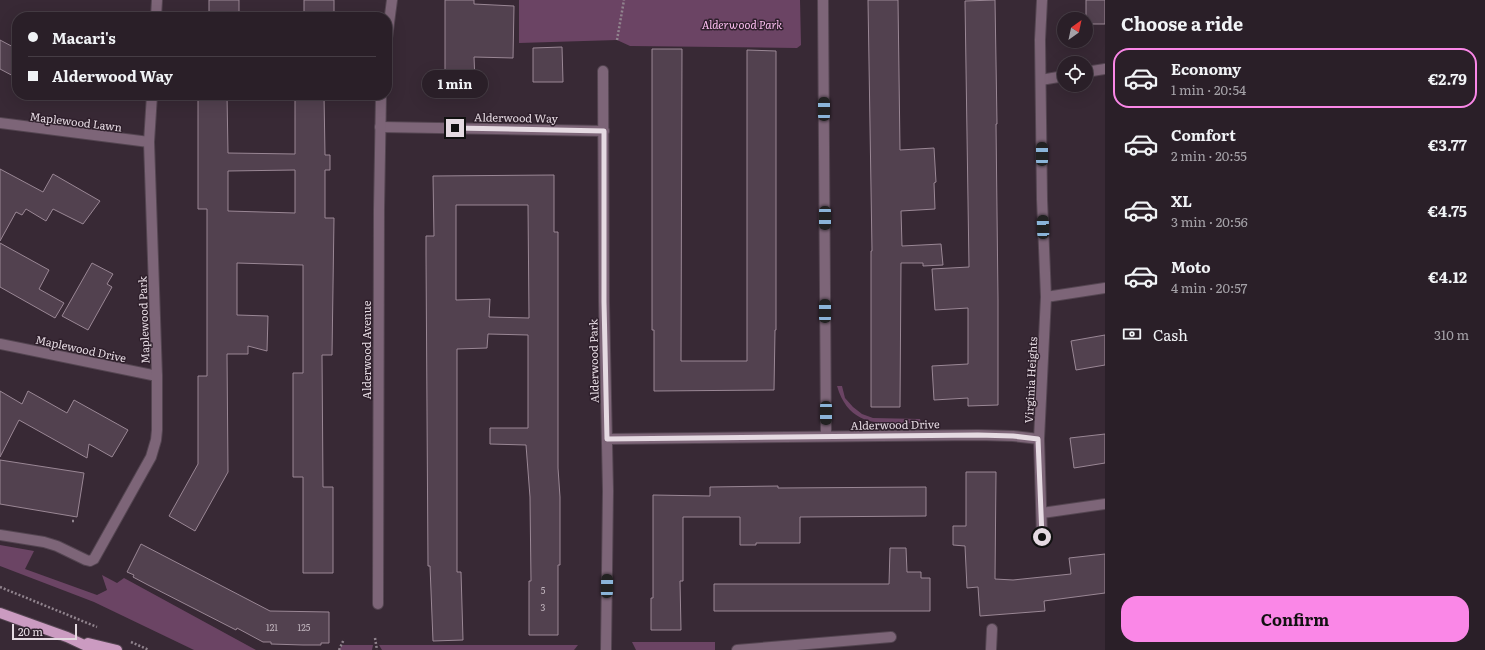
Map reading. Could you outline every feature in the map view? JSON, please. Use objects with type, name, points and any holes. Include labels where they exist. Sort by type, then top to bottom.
[{"type":"main road","points":[[0,613],[67,637],[117,650]]},
{"type":"main road","points":[[67,637],[95,650]]},
{"type":"street","points":[[156,12],[157,0]]},
{"type":"street","points":[[390,12],[392,0]]},
{"type":"street","points":[[823,0],[826,436]]},
{"type":"street","name":"Virginia Heights","points":[[1042,0],[1040,40],[1042,199],[1046,297],[1038,439],[1042,537]]},
{"type":"street","points":[[1093,71],[1105,69]]},
{"type":"street","name":"Alderwood Park","points":[[603,71],[604,302],[608,491],[606,650]]},
{"type":"street","points":[[1041,80],[1057,77]]},
{"type":"street","name":"Maplewood Park","points":[[0,535],[44,542],[57,546],[90,561],[94,559],[147,465],[154,448],[157,430],[157,376],[150,142],[152,100]]},
{"type":"street","name":"Alderwood Avenue","points":[[378,604],[381,100]]},
{"type":"street","name":"Maplewood Lawn","points":[[0,123],[150,142]]},
{"type":"street","name":"Alderwood Way","points":[[380,127],[604,131]]},
{"type":"street","points":[[1046,297],[1105,288]]},
{"type":"street","name":"Maplewood Drive","points":[[0,344],[157,376]]},
{"type":"street","name":"Alderwood Drive","points":[[607,439],[978,435],[1013,436],[1038,439]]},
{"type":"street","points":[[1042,513],[1105,504]]},
{"type":"street","points":[[991,650],[992,629]]},
{"type":"street","points":[[737,650],[809,648],[891,637]]},
{"type":"path","points":[[617,40],[624,0]]},
{"type":"path","points":[[0,587],[101,629]]},
{"type":"path","points":[[375,638],[376,650]]},
{"type":"path","points":[[339,650],[344,639]]},
{"type":"path","points":[[129,641],[149,650]]},
{"type":"green space","name":"Alderwood Park","points":[[519,0],[800,0],[801,45],[797,48],[630,46],[617,40],[519,43]]},
{"type":"green space","points":[[837,386],[842,386],[845,398],[862,414],[873,418],[920,419],[921,423],[882,423],[870,421],[860,417],[850,410],[843,400]]},
{"type":"green space","points":[[0,545],[34,551],[25,569],[97,595],[107,590],[102,575],[117,583],[124,578],[256,650],[194,650],[94,602],[0,566]]},
{"type":"green space","points":[[632,642],[715,642],[715,650],[636,650]]},
{"type":"green space","points":[[343,645],[373,645],[372,650],[338,650]]},
{"type":"green space","points":[[379,645],[578,645],[574,650],[382,650]]},
{"type":"building","points":[[209,0],[239,0],[239,12],[209,12]]},
{"type":"building","points":[[304,0],[334,0],[334,12],[304,12]]},
{"type":"building","points":[[445,0],[474,0],[474,4],[514,6],[513,58],[474,57],[475,81],[445,81]]},
{"type":"building","points":[[868,0],[898,0],[900,150],[934,148],[936,182],[934,183],[935,209],[901,211],[902,246],[941,244],[943,265],[923,266],[923,263],[901,263],[900,407],[871,407],[872,251]]},
{"type":"building","points":[[995,0],[998,405],[968,406],[968,398],[934,400],[932,366],[968,364],[968,308],[935,310],[932,269],[969,267],[965,1]]},
{"type":"building","points":[[1086,0],[1105,0],[1105,24],[1093,24],[1093,12],[1086,12]]},
{"type":"building","points":[[0,40],[12,46],[12,75],[0,69]]},
{"type":"building","points":[[562,47],[563,82],[533,82],[533,48]]},
{"type":"building","points":[[652,49],[682,49],[681,361],[747,361],[747,50],[776,51],[776,330],[774,390],[654,391],[654,330],[652,330]]},
{"type":"building","points":[[198,100],[227,100],[228,153],[295,154],[295,100],[324,100],[325,155],[330,155],[330,170],[325,170],[325,218],[334,218],[332,355],[322,355],[323,487],[333,487],[333,573],[303,573],[303,477],[293,477],[293,373],[303,373],[303,265],[237,263],[237,315],[268,316],[267,351],[248,346],[248,354],[227,354],[228,472],[195,531],[169,516],[198,464],[198,376],[207,376],[207,209],[198,209]],"holes":[[[295,170],[295,213],[228,211],[228,171]]]},
{"type":"building","points":[[0,169],[43,192],[53,174],[100,201],[83,224],[53,209],[46,221],[26,209],[22,215],[16,212],[0,241]]},
{"type":"building","points":[[554,175],[554,232],[558,232],[558,468],[560,497],[560,565],[558,565],[558,635],[529,635],[529,581],[531,581],[530,497],[526,445],[490,444],[490,428],[528,428],[528,335],[488,334],[487,348],[457,349],[457,572],[461,572],[463,640],[433,641],[430,566],[428,566],[426,236],[434,236],[433,176]],"holes":[[[456,205],[528,205],[529,318],[489,317],[490,299],[456,300]]]},
{"type":"building","points":[[0,243],[49,270],[39,289],[64,303],[55,318],[0,287]]},
{"type":"building","points":[[92,263],[113,274],[107,284],[112,287],[88,330],[62,316]]},
{"type":"building","points":[[1105,335],[1105,365],[1076,370],[1071,341]]},
{"type":"building","points":[[0,391],[22,404],[28,391],[67,413],[74,400],[128,430],[112,457],[89,444],[87,458],[19,420],[0,457]]},
{"type":"building","points":[[1105,434],[1105,463],[1074,468],[1070,438]]},
{"type":"building","points":[[0,460],[84,473],[77,517],[0,504]]},
{"type":"building","points":[[966,472],[996,472],[995,579],[1013,580],[1071,574],[1069,558],[1105,554],[1105,593],[1044,601],[1045,611],[980,616],[978,587],[967,588],[965,546],[953,545],[953,526],[966,526]]},
{"type":"building","points":[[778,486],[778,488],[926,487],[926,516],[800,517],[800,543],[756,543],[756,545],[740,545],[740,517],[683,517],[683,581],[680,581],[681,630],[651,630],[651,598],[653,598],[653,495],[710,496],[710,487]]},
{"type":"building","points":[[141,544],[270,611],[329,612],[329,643],[321,643],[321,645],[303,645],[271,644],[271,642],[263,642],[237,628],[236,630],[148,585],[127,572]]},
{"type":"building","points":[[890,548],[906,548],[907,572],[921,572],[921,578],[930,578],[930,611],[714,611],[714,584],[889,584]]},
{"type":"route","points":[[455,128],[604,131],[604,302],[607,439],[978,435],[1013,436],[1038,439],[1042,537]]}]
